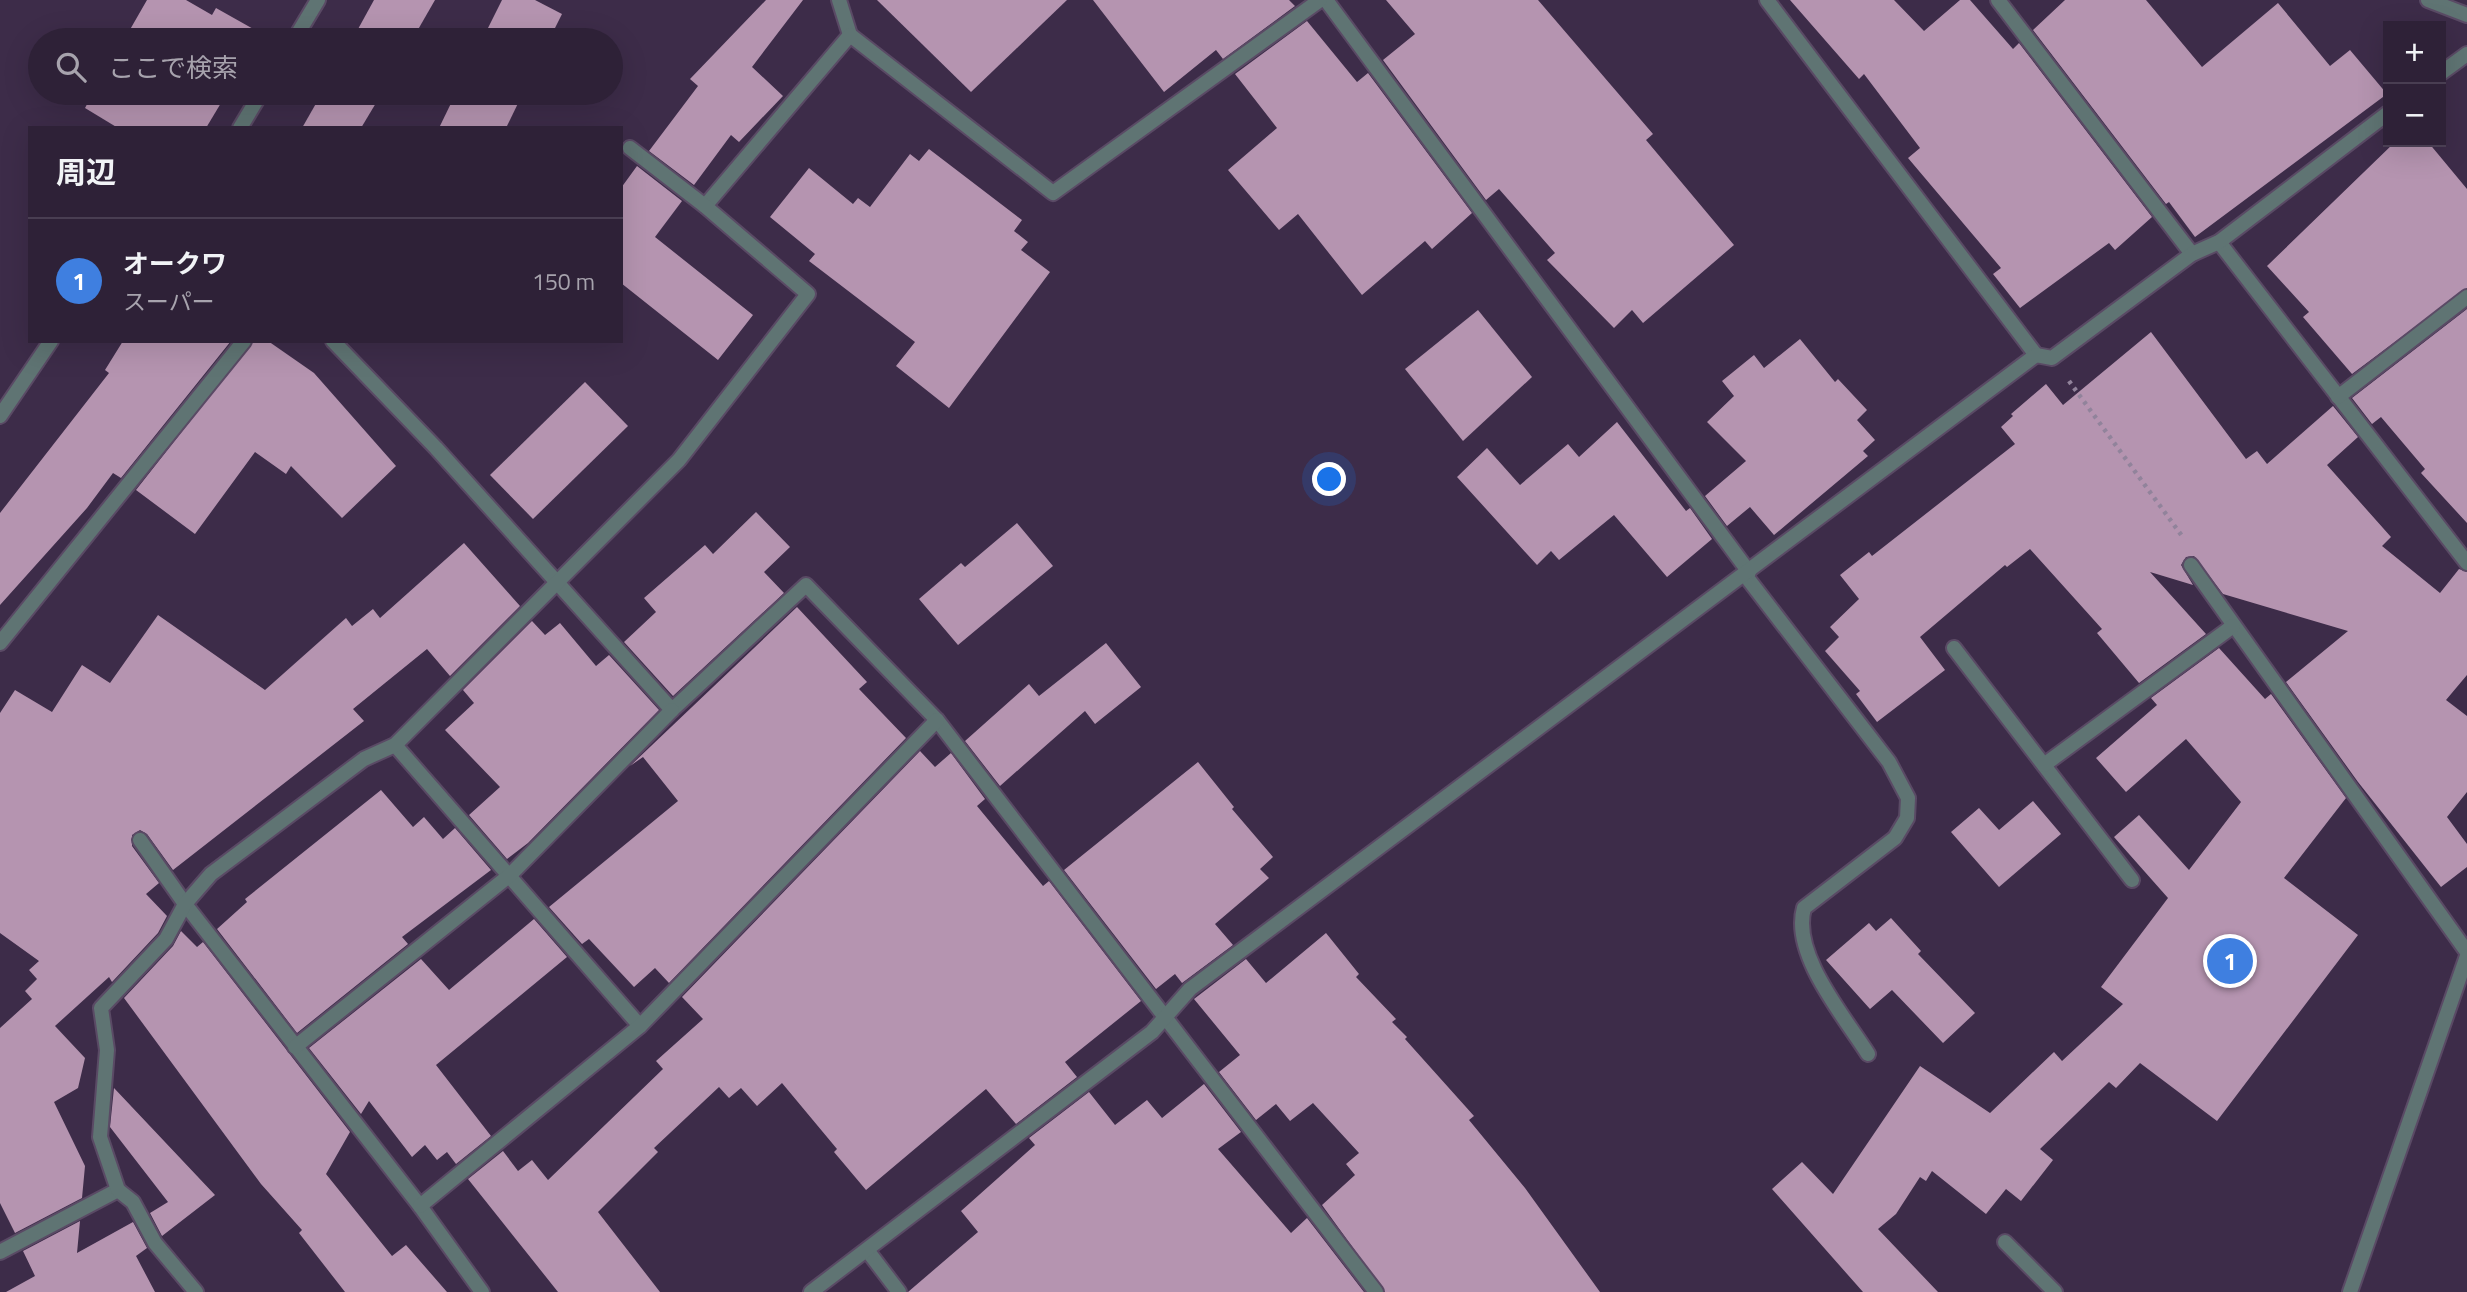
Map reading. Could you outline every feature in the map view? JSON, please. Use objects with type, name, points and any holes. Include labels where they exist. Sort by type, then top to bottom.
[{"type":"street","points":[[301,28],[318,0]]},
{"type":"street","points":[[839,0],[850,35],[1053,192],[1320,0]]},
{"type":"street","points":[[1325,0],[1889,762],[1908,798],[1907,818],[1895,838],[1804,908],[1800,923],[1808,957],[1868,1054]]},
{"type":"street","points":[[1768,0],[2036,355],[2052,358],[2192,254],[2219,242],[2383,117]]},
{"type":"street","points":[[1998,0],[2192,254]]},
{"type":"street","points":[[2428,0],[2467,15]]},
{"type":"street","points":[[705,206],[850,35]]},
{"type":"street","points":[[2446,70],[2467,54]]},
{"type":"street","points":[[241,126],[254,105]]},
{"type":"street","points":[[196,1292],[156,1243],[133,1202],[118,1190],[100,1137],[107,1050],[102,1008],[166,939],[185,904],[211,874],[364,759],[395,745],[559,584],[680,460],[808,294],[705,206],[630,148]]},
{"type":"street","points":[[2219,242],[2467,564]]},
{"type":"street","points":[[2338,397],[2467,297]]},
{"type":"street","points":[[0,416],[50,343]]},
{"type":"street","points":[[0,643],[242,343]]},
{"type":"street","points":[[335,343],[436,448],[672,710]]},
{"type":"street","points":[[811,1292],[1152,1032],[1190,989],[2036,355]]},
{"type":"street","points":[[2191,565],[2467,954],[2350,1292]]},
{"type":"street","points":[[295,1046],[510,875],[672,710],[806,585],[937,720],[1376,1292]]},
{"type":"street","points":[[2044,765],[2234,626]]},
{"type":"street","points":[[1954,648],[2132,880]]},
{"type":"street","points":[[420,1206],[639,1026],[937,720]]},
{"type":"street","points":[[395,745],[639,1026]]},
{"type":"street","points":[[140,839],[185,904],[420,1206],[476,1290]]},
{"type":"street","points":[[0,1252],[118,1190]]},
{"type":"street","points":[[2006,1242],[2055,1292]]},
{"type":"street","points":[[867,1250],[899,1292]]},
{"type":"path","points":[[2052,358],[2188,543],[2191,565]]},
{"type":"building","points":[[147,0],[186,0],[212,15],[216,8],[251,28],[131,28]]},
{"type":"building","points":[[374,0],[435,0],[419,28],[359,28]]},
{"type":"building","points":[[502,0],[535,0],[562,14],[555,28],[488,28]]},
{"type":"building","points":[[766,0],[803,0],[752,67],[783,96],[739,142],[731,135],[694,185],[649,151],[698,86],[690,79]]},
{"type":"building","points":[[877,0],[1067,0],[971,92]]},
{"type":"building","points":[[1093,0],[1289,0],[1295,6],[1223,59],[1216,50],[1164,92]]},
{"type":"building","points":[[1386,0],[1538,0],[1653,134],[1646,140],[1734,245],[1643,323],[1632,310],[1614,328],[1547,260],[1555,253],[1499,189],[1486,200],[1383,60],[1415,34]]},
{"type":"building","points":[[1790,0],[1894,0],[1924,31],[1960,0],[1970,0],[2013,49],[2019,43],[2152,217],[2115,250],[2109,243],[2020,308],[1993,274],[2001,268],[1908,158],[1920,148],[1864,74],[1859,79]]},
{"type":"building","points":[[2065,0],[2146,0],[2202,67],[2278,3],[2330,66],[2350,50],[2383,89],[2383,97],[2195,237],[2169,202],[2166,204],[2033,30]]},
{"type":"building","points":[[1307,21],[1357,82],[1368,73],[1472,213],[1432,249],[1425,241],[1362,295],[1298,214],[1279,230],[1228,170],[1277,128],[1235,74]]},
{"type":"building","points":[[87,105],[220,105],[207,126],[115,126],[85,108]]},
{"type":"building","points":[[315,105],[375,105],[362,126],[303,126]]},
{"type":"building","points":[[450,105],[517,105],[507,126],[440,126]]},
{"type":"building","points":[[2390,147],[2432,147],[2467,189],[2467,288],[2352,374],[2303,317],[2309,312],[2267,266]]},
{"type":"building","points":[[929,149],[1022,220],[1014,231],[1028,242],[1021,250],[1050,272],[949,408],[896,366],[915,342],[809,261],[815,254],[770,217],[809,168],[853,204],[858,198],[870,207],[910,154],[919,161]]},
{"type":"building","points":[[637,166],[682,201],[655,237],[753,315],[718,360],[623,285],[623,185]]},
{"type":"building","points":[[2467,309],[2467,523],[2421,473],[2425,469],[2381,417],[2372,424],[2352,398]]},
{"type":"building","points":[[1478,310],[1532,377],[1463,441],[1405,369]]},
{"type":"building","points":[[2151,332],[2246,459],[2257,451],[2267,464],[2333,406],[2358,437],[2327,465],[2391,537],[2382,546],[2440,593],[2459,569],[2467,572],[2467,675],[2446,700],[2467,716],[2467,792],[2447,817],[2467,844],[2467,867],[2441,887],[2358,782],[2286,682],[2348,631],[2223,594],[2194,556],[2186,557],[2181,565],[2193,585],[2150,572],[2206,634],[2139,683],[2097,633],[2102,629],[2030,549],[2007,567],[2005,565],[1920,637],[1945,670],[1877,722],[1856,694],[1860,691],[1825,651],[1839,637],[1830,627],[1859,599],[1840,575],[1869,552],[1872,556],[2015,444],[2001,427],[2013,416],[2011,414],[2046,384],[2063,405]]},
{"type":"building","points":[[1800,339],[1835,382],[1838,379],[1867,410],[1857,420],[1875,440],[1863,451],[1868,456],[1774,535],[1750,507],[1727,526],[1705,496],[1746,461],[1707,422],[1734,396],[1722,381],[1754,355],[1764,368]]},
{"type":"building","points":[[122,343],[229,343],[121,478],[113,473],[87,508],[0,605],[0,513],[109,373],[105,370]]},
{"type":"building","points":[[251,343],[271,343],[314,373],[396,466],[342,518],[291,466],[286,474],[255,452],[195,534],[136,490]]},
{"type":"building","points":[[585,382],[628,426],[533,519],[490,475]]},
{"type":"building","points":[[1617,422],[1686,511],[1690,508],[1712,539],[1667,577],[1614,515],[1559,560],[1551,551],[1537,565],[1457,477],[1487,448],[1520,485],[1568,444],[1579,457]]},
{"type":"building","points":[[756,512],[790,547],[764,572],[784,593],[673,696],[624,642],[656,612],[644,598],[705,545],[713,554]]},
{"type":"building","points":[[1017,523],[1053,566],[958,645],[919,599],[961,563],[965,567]]},
{"type":"building","points":[[464,543],[520,606],[450,676],[427,649],[353,709],[364,721],[173,870],[147,834],[140,830],[132,835],[132,846],[159,883],[146,894],[167,916],[158,933],[112,982],[109,977],[55,1026],[85,1058],[78,1088],[54,1102],[85,1166],[82,1198],[15,1233],[0,1203],[0,1028],[32,999],[25,991],[37,979],[29,970],[39,961],[0,933],[0,713],[15,690],[52,712],[82,665],[110,683],[158,615],[265,690],[346,618],[352,626],[373,609],[380,618]]},
{"type":"building","points":[[797,607],[867,682],[859,689],[906,738],[669,983],[655,968],[634,987],[589,939],[582,944],[549,907],[678,801],[643,757],[630,766]]},
{"type":"building","points":[[532,621],[545,635],[560,623],[596,666],[609,655],[659,710],[528,843],[507,859],[469,815],[500,787],[445,730],[474,703],[463,690]]},
{"type":"building","points":[[1106,643],[1141,687],[1095,724],[1085,711],[1000,786],[965,741],[1029,684],[1039,696]]},
{"type":"building","points":[[2219,648],[2265,699],[2271,694],[2346,798],[2284,878],[2358,935],[2217,1121],[2140,1063],[2116,1088],[2109,1082],[2040,1149],[2053,1160],[2021,1201],[2006,1189],[1986,1214],[1932,1171],[1926,1181],[1920,1177],[1896,1214],[1878,1229],[1938,1292],[1863,1292],[1772,1189],[1802,1162],[1833,1194],[1920,1066],[1990,1113],[2054,1052],[2062,1061],[2123,1004],[2101,987],[2168,898],[2114,837],[2139,815],[2189,870],[2241,802],[2186,739],[2126,792],[2096,758],[2157,705],[2151,698]]},
{"type":"building","points":[[920,751],[935,767],[951,753],[985,799],[977,806],[1043,886],[1049,881],[1141,1001],[1065,1062],[1077,1077],[1016,1124],[986,1089],[866,1190],[834,1152],[837,1149],[782,1083],[757,1106],[741,1088],[729,1098],[719,1087],[654,1148],[658,1152],[598,1212],[660,1292],[558,1292],[468,1179],[503,1151],[518,1171],[532,1160],[548,1180],[663,1069],[656,1061],[703,1019],[682,997]]},
{"type":"building","points":[[1198,762],[1234,807],[1232,809],[1273,857],[1260,869],[1269,878],[1215,924],[1233,945],[1182,983],[1175,974],[1156,989],[1064,870]]},
{"type":"building","points":[[381,790],[413,827],[424,817],[443,839],[455,828],[491,870],[402,937],[408,944],[297,1033],[217,929],[247,902],[245,899]]},
{"type":"building","points":[[2033,801],[2061,834],[1999,887],[1951,832],[1979,808],[1999,830]]},
{"type":"building","points":[[1891,918],[1921,951],[1918,954],[1975,1013],[1943,1043],[1892,990],[1870,1009],[1826,960],[1869,923],[1876,931]]},
{"type":"building","points":[[534,919],[567,957],[436,1065],[491,1136],[456,1164],[447,1152],[437,1160],[425,1145],[412,1157],[369,1101],[361,1114],[309,1048],[421,959],[449,990]]},
{"type":"building","points":[[181,931],[197,947],[203,942],[350,1132],[326,1174],[392,1256],[406,1245],[447,1292],[345,1292],[299,1233],[302,1230],[261,1184],[124,998],[173,946]]},
{"type":"building","points":[[1326,933],[1359,974],[1356,977],[1396,1019],[1392,1022],[1407,1037],[1405,1039],[1474,1116],[1469,1120],[1525,1188],[1600,1292],[1385,1292],[1322,1205],[1355,1175],[1346,1164],[1359,1153],[1313,1103],[1290,1121],[1276,1104],[1256,1120],[1219,1072],[1240,1055],[1194,999],[1246,959],[1266,983]]},
{"type":"building","points":[[1204,1084],[1241,1132],[1218,1149],[1291,1233],[1307,1218],[1364,1292],[908,1292],[978,1232],[961,1211],[1035,1145],[1029,1138],[1089,1092],[1115,1125],[1147,1100],[1162,1118]]},
{"type":"building","points":[[114,1088],[215,1195],[162,1236],[150,1213],[168,1202],[110,1127]]},
{"type":"building","points":[[80,1221],[77,1253],[133,1222],[147,1248],[136,1256],[155,1292],[6,1292],[35,1276],[23,1251]]},
{"type":"place","name":"オークワ","points":[[2230,961]]}]
